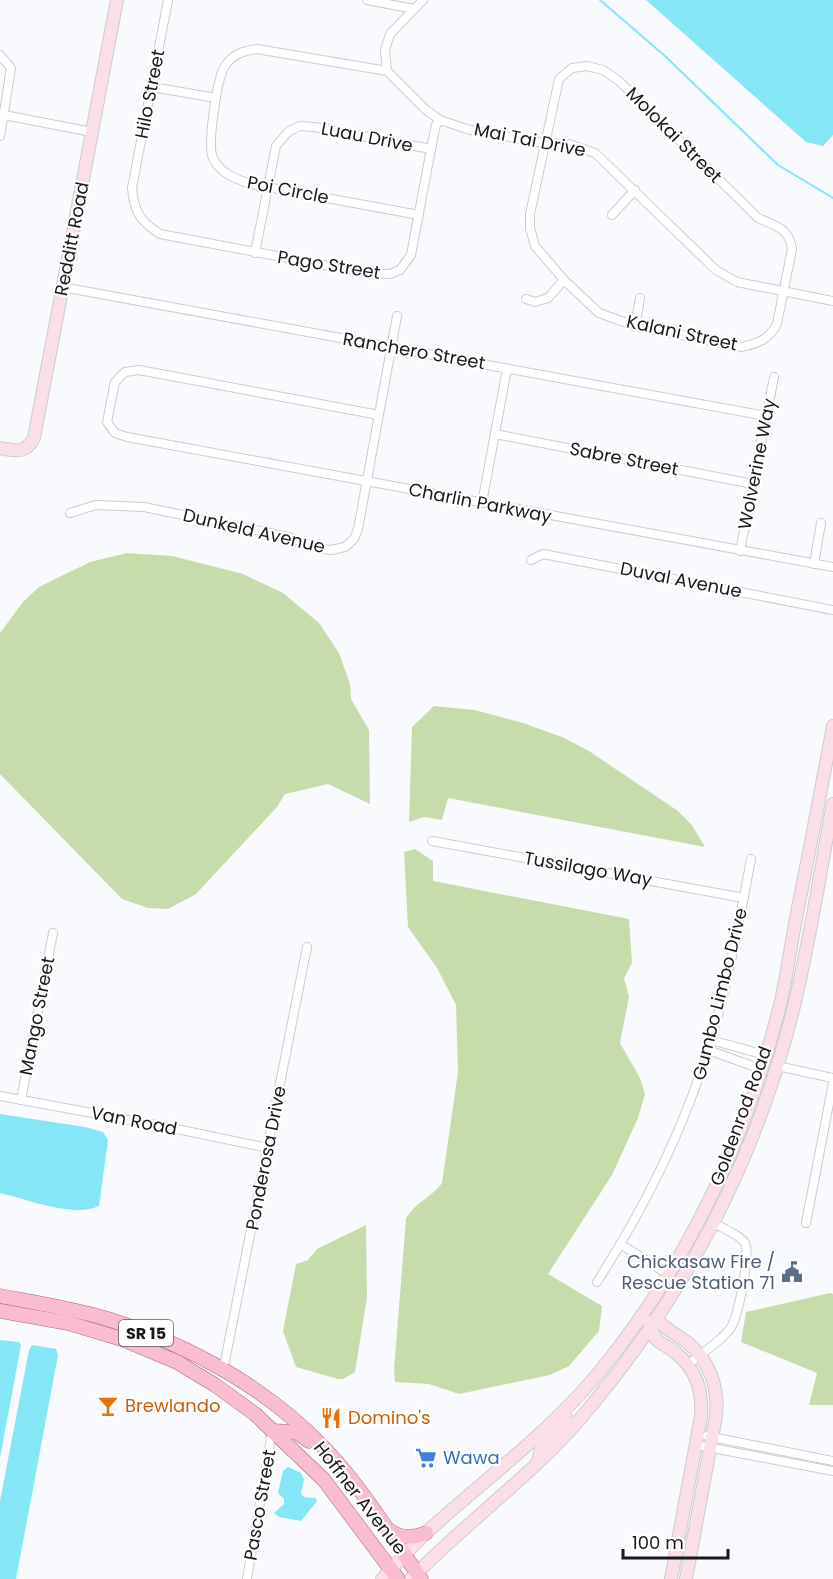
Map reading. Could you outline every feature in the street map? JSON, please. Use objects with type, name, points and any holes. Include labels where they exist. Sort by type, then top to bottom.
[{"type":"main road","name":"Redditt Road","points":[[0,448],[21,451],[27,449],[34,438],[117,0]]},
{"type":"main road","name":"Goldenrod Road","points":[[390,1576],[405,1555],[426,1533],[525,1449],[596,1376],[657,1292],[726,1166],[761,1069],[781,1001],[833,726]]},
{"type":"main road","points":[[819,801],[821,835],[830,834]]},
{"type":"main road","name":"Goldenrod Road","points":[[416,1577],[476,1517],[538,1462],[579,1420],[655,1323],[714,1223],[740,1170],[777,1066],[803,964],[830,834],[833,804]]},
{"type":"main road","points":[[803,964],[801,940],[819,845],[813,832]]},
{"type":"main road","points":[[657,1292],[648,1319],[700,1354],[714,1380],[717,1392],[718,1404],[686,1579]]},
{"type":"main road","name":"Hoffner Avenue","points":[[0,1296],[109,1320],[160,1338],[221,1369],[277,1405],[328,1452],[348,1476],[405,1555],[416,1577]]},
{"type":"main road","name":"Hoffner Avenue","points":[[0,1311],[68,1323],[114,1336],[151,1350],[190,1369],[232,1396],[324,1480],[390,1576]]},
{"type":"main road","points":[[655,1323],[655,1338],[688,1365],[701,1393],[702,1416],[671,1579]]},
{"type":"main road","points":[[190,1369],[201,1371],[236,1395],[251,1401],[277,1405]]},
{"type":"main road","points":[[538,1462],[542,1447],[589,1394],[596,1376]]},
{"type":"main road","points":[[272,1431],[296,1432],[306,1438],[338,1471],[348,1476]]},
{"type":"main road","points":[[476,1517],[489,1498],[521,1469],[526,1462],[525,1449]]},
{"type":"main road","points":[[386,1528],[393,1533],[408,1537],[426,1533]]},
{"type":"street","name":"Hilo Street","points":[[132,188],[168,0]]},
{"type":"street","points":[[368,0],[414,9]]},
{"type":"street","points":[[387,71],[385,51],[390,34],[423,0]]},
{"type":"street","name":"Poi Circle","points":[[387,71],[257,49],[240,52],[224,67],[216,98],[210,138],[212,156],[220,169],[235,179],[419,215]]},
{"type":"street","points":[[0,55],[11,68],[0,136]]},
{"type":"street","name":"Molokai Street","points":[[544,143],[559,79],[572,68],[587,66],[603,70],[619,81],[758,218],[783,229],[790,238],[792,249],[783,292]]},
{"type":"street","name":"Mai Tai Drive","points":[[387,71],[426,110],[440,120],[470,130],[544,143],[569,144],[595,153],[636,190],[716,270],[737,282],[833,301]]},
{"type":"street","points":[[152,87],[216,98]]},
{"type":"street","points":[[4,115],[92,132]]},
{"type":"street","name":"Pago Street","points":[[132,188],[133,206],[145,224],[160,234],[373,274],[390,274],[400,270],[411,255],[436,125],[440,120]]},
{"type":"street","name":"Luau Drive","points":[[255,253],[276,146],[289,131],[300,126],[314,127],[431,149]]},
{"type":"street","name":"Kalani Street","points":[[544,143],[530,213],[530,228],[535,246],[564,280],[599,313],[634,326],[742,347],[760,343],[772,333],[777,324],[783,292]]},
{"type":"street","points":[[612,215],[636,190]]},
{"type":"street","points":[[526,299],[535,302],[548,298],[564,280]]},
{"type":"street","name":"Ranchero Street","points":[[62,287],[766,416]]},
{"type":"street","points":[[634,326],[640,298]]},
{"type":"street","name":"Dunkeld Avenue","points":[[70,513],[96,505],[144,507],[289,537],[318,548],[331,550],[345,547],[354,539],[358,529],[398,316]]},
{"type":"street","points":[[482,503],[507,369]]},
{"type":"street","name":"Charlin Parkway","points":[[379,416],[139,370],[125,372],[115,382],[107,422],[116,433],[127,437],[833,567]]},
{"type":"street","name":"Wolverine Way","points":[[740,551],[774,377]]},
{"type":"street","name":"Sabre Street","points":[[495,434],[753,483]]},
{"type":"street","points":[[814,564],[821,523]]},
{"type":"street","name":"Duval Avenue","points":[[531,560],[543,554],[833,610]]},
{"type":"street","name":"Tussilago Way","points":[[432,841],[744,898]]},
{"type":"street","name":"Gumbo Limbo Drive","points":[[597,1282],[665,1162],[692,1097],[711,1040],[735,946],[751,858]]},
{"type":"street","name":"Mango Street","points":[[21,1100],[53,933]]},
{"type":"street","name":"Ponderosa Drive","points":[[221,1369],[225,1361],[307,947]]},
{"type":"street","points":[[711,1040],[765,1055]]},
{"type":"street","points":[[730,1058],[734,1047]]},
{"type":"street","points":[[708,1050],[761,1069]]},
{"type":"street","points":[[777,1066],[833,1078]]},
{"type":"street","points":[[806,1223],[833,1083]]},
{"type":"street","name":"Van Road","points":[[0,1096],[268,1148]]},
{"type":"street","points":[[688,1365],[724,1335],[734,1322],[747,1257],[745,1244],[741,1238],[714,1223]]},
{"type":"street","points":[[620,1244],[668,1274]]},
{"type":"street","name":"Pasco Street","points":[[247,1579],[272,1431]]},
{"type":"street","points":[[697,1440],[833,1461]]},
{"type":"street","points":[[711,1442],[833,1471]]},
{"type":"green space","points":[[127,553],[172,556],[243,574],[283,593],[319,623],[339,653],[350,684],[351,699],[369,730],[370,804],[328,784],[285,794],[277,807],[196,894],[168,909],[148,908],[122,899],[0,774],[0,633],[23,602],[39,587],[90,562]]},
{"type":"green space","points":[[434,706],[475,710],[523,723],[562,737],[589,751],[678,811],[692,825],[705,847],[448,798],[442,820],[424,817],[409,822],[412,727]]},
{"type":"green space","points":[[415,849],[433,861],[433,881],[629,919],[632,963],[624,978],[629,997],[620,1043],[640,1078],[645,1094],[638,1118],[612,1175],[548,1274],[602,1306],[599,1331],[569,1366],[550,1375],[459,1394],[429,1384],[395,1382],[394,1370],[406,1219],[413,1209],[442,1183],[458,1072],[456,1005],[437,968],[408,927],[404,852]]},
{"type":"green space","points":[[366,1225],[367,1297],[355,1372],[343,1379],[338,1379],[296,1367],[283,1331],[296,1264],[308,1260],[317,1249]]},
{"type":"green space","points":[[833,1294],[833,1405],[809,1405],[817,1373],[741,1342],[746,1312]]},
{"type":"water","points":[[646,0],[833,0],[833,135],[823,146],[806,142]]},
{"type":"water","points":[[0,1114],[85,1127],[103,1132],[108,1140],[99,1206],[76,1210],[63,1209],[0,1193]]},
{"type":"water","points":[[0,1340],[19,1342],[21,1345],[0,1458]]},
{"type":"water","points":[[32,1345],[56,1349],[58,1355],[16,1579],[0,1579],[0,1501],[29,1350]]},
{"type":"water","points":[[288,1467],[301,1473],[304,1479],[302,1496],[316,1498],[317,1501],[301,1521],[279,1517],[274,1513],[284,1504],[284,1499],[278,1493],[283,1471]]},
{"type":"waterway","points":[[600,0],[665,56],[778,165],[833,198]]},
{"type":"place","name":"Chickasaw Fire / Rescue Station 71","points":[[792,1272]]},
{"type":"place","name":"Brewlando","points":[[108,1406]]},
{"type":"place","name":"Domino's","points":[[331,1418]]},
{"type":"place","name":"Wawa","points":[[426,1458]]}]
